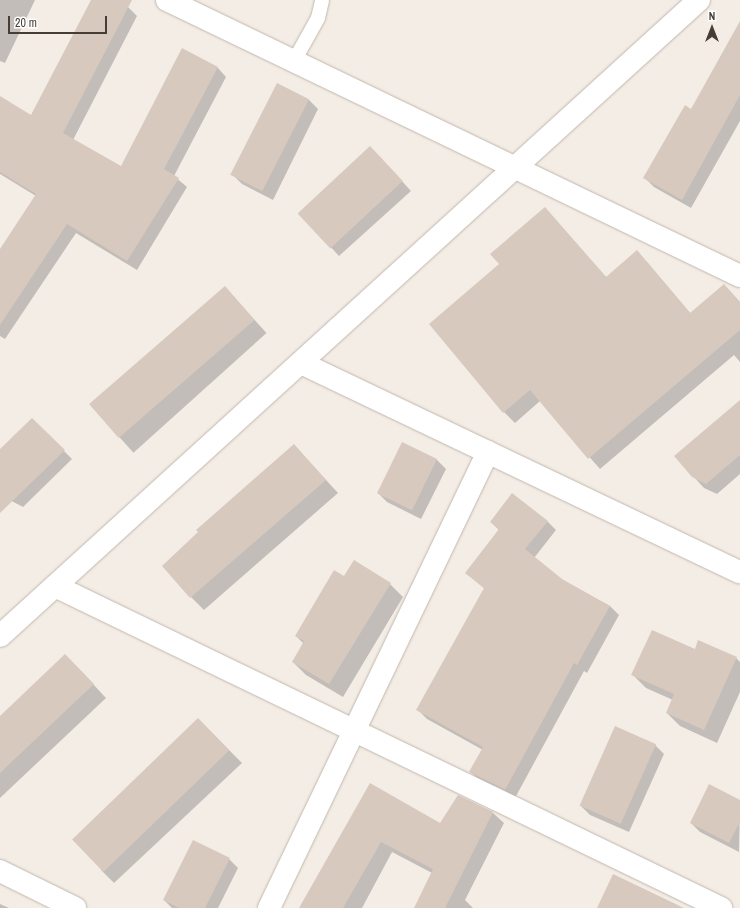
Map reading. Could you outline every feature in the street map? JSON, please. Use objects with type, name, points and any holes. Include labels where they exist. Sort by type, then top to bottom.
[{"type":"street","points":[[167,0],[740,276]]},
{"type":"street","points":[[0,636],[699,0]]},
{"type":"street","points":[[301,363],[740,572]]},
{"type":"street","points":[[269,908],[488,452]]},
{"type":"street","points":[[55,586],[721,908]]},
{"type":"street","points":[[0,871],[75,908]]},
{"type":"lane","points":[[294,61],[318,18],[322,0]]},
{"type":"building","points":[[91,0],[132,0],[63,133],[121,166],[182,48],[218,67],[164,169],[179,178],[127,261],[67,224],[0,325],[0,249],[36,194],[0,172],[0,96],[31,115]]},
{"type":"building","points":[[740,21],[740,95],[682,200],[643,178],[685,105],[691,109]]},
{"type":"building","points":[[277,83],[309,99],[262,191],[230,175]]},
{"type":"building","points":[[370,146],[403,181],[330,249],[298,214]]},
{"type":"building","points":[[545,207],[606,277],[637,250],[690,313],[724,284],[740,302],[740,330],[588,459],[530,390],[503,413],[429,324],[499,264],[490,254]]},
{"type":"building","points":[[225,286],[255,320],[119,438],[89,404]]},
{"type":"building","points":[[740,400],[740,455],[706,484],[692,477],[674,456]]},
{"type":"building","points":[[32,418],[65,450],[0,513],[0,449]]},
{"type":"building","points":[[402,442],[437,459],[412,510],[377,493]]},
{"type":"building","points":[[294,444],[326,480],[190,598],[162,566],[198,532],[196,530]]},
{"type":"building","points":[[512,493],[548,521],[525,549],[562,579],[610,606],[577,665],[574,663],[505,790],[469,772],[483,747],[416,710],[484,588],[465,573],[499,529],[490,522]]},
{"type":"building","points":[[354,560],[391,583],[329,684],[292,662],[304,641],[295,636],[334,570],[344,576]]},
{"type":"building","points":[[652,630],[695,649],[698,640],[737,657],[704,730],[666,713],[674,694],[631,675]]},
{"type":"building","points":[[65,654],[94,684],[0,773],[0,716]]},
{"type":"building","points":[[198,718],[229,750],[103,872],[72,840]]},
{"type":"building","points":[[615,726],[656,744],[621,824],[580,805]]},
{"type":"building","points":[[370,783],[440,823],[458,795],[493,812],[445,908],[414,908],[433,869],[381,842],[343,908],[299,908]]},
{"type":"building","points":[[709,784],[740,800],[740,822],[729,843],[690,823]]},
{"type":"building","points":[[193,840],[230,858],[205,908],[179,908],[163,900]]},
{"type":"building","points":[[613,874],[684,908],[597,908]]}]
